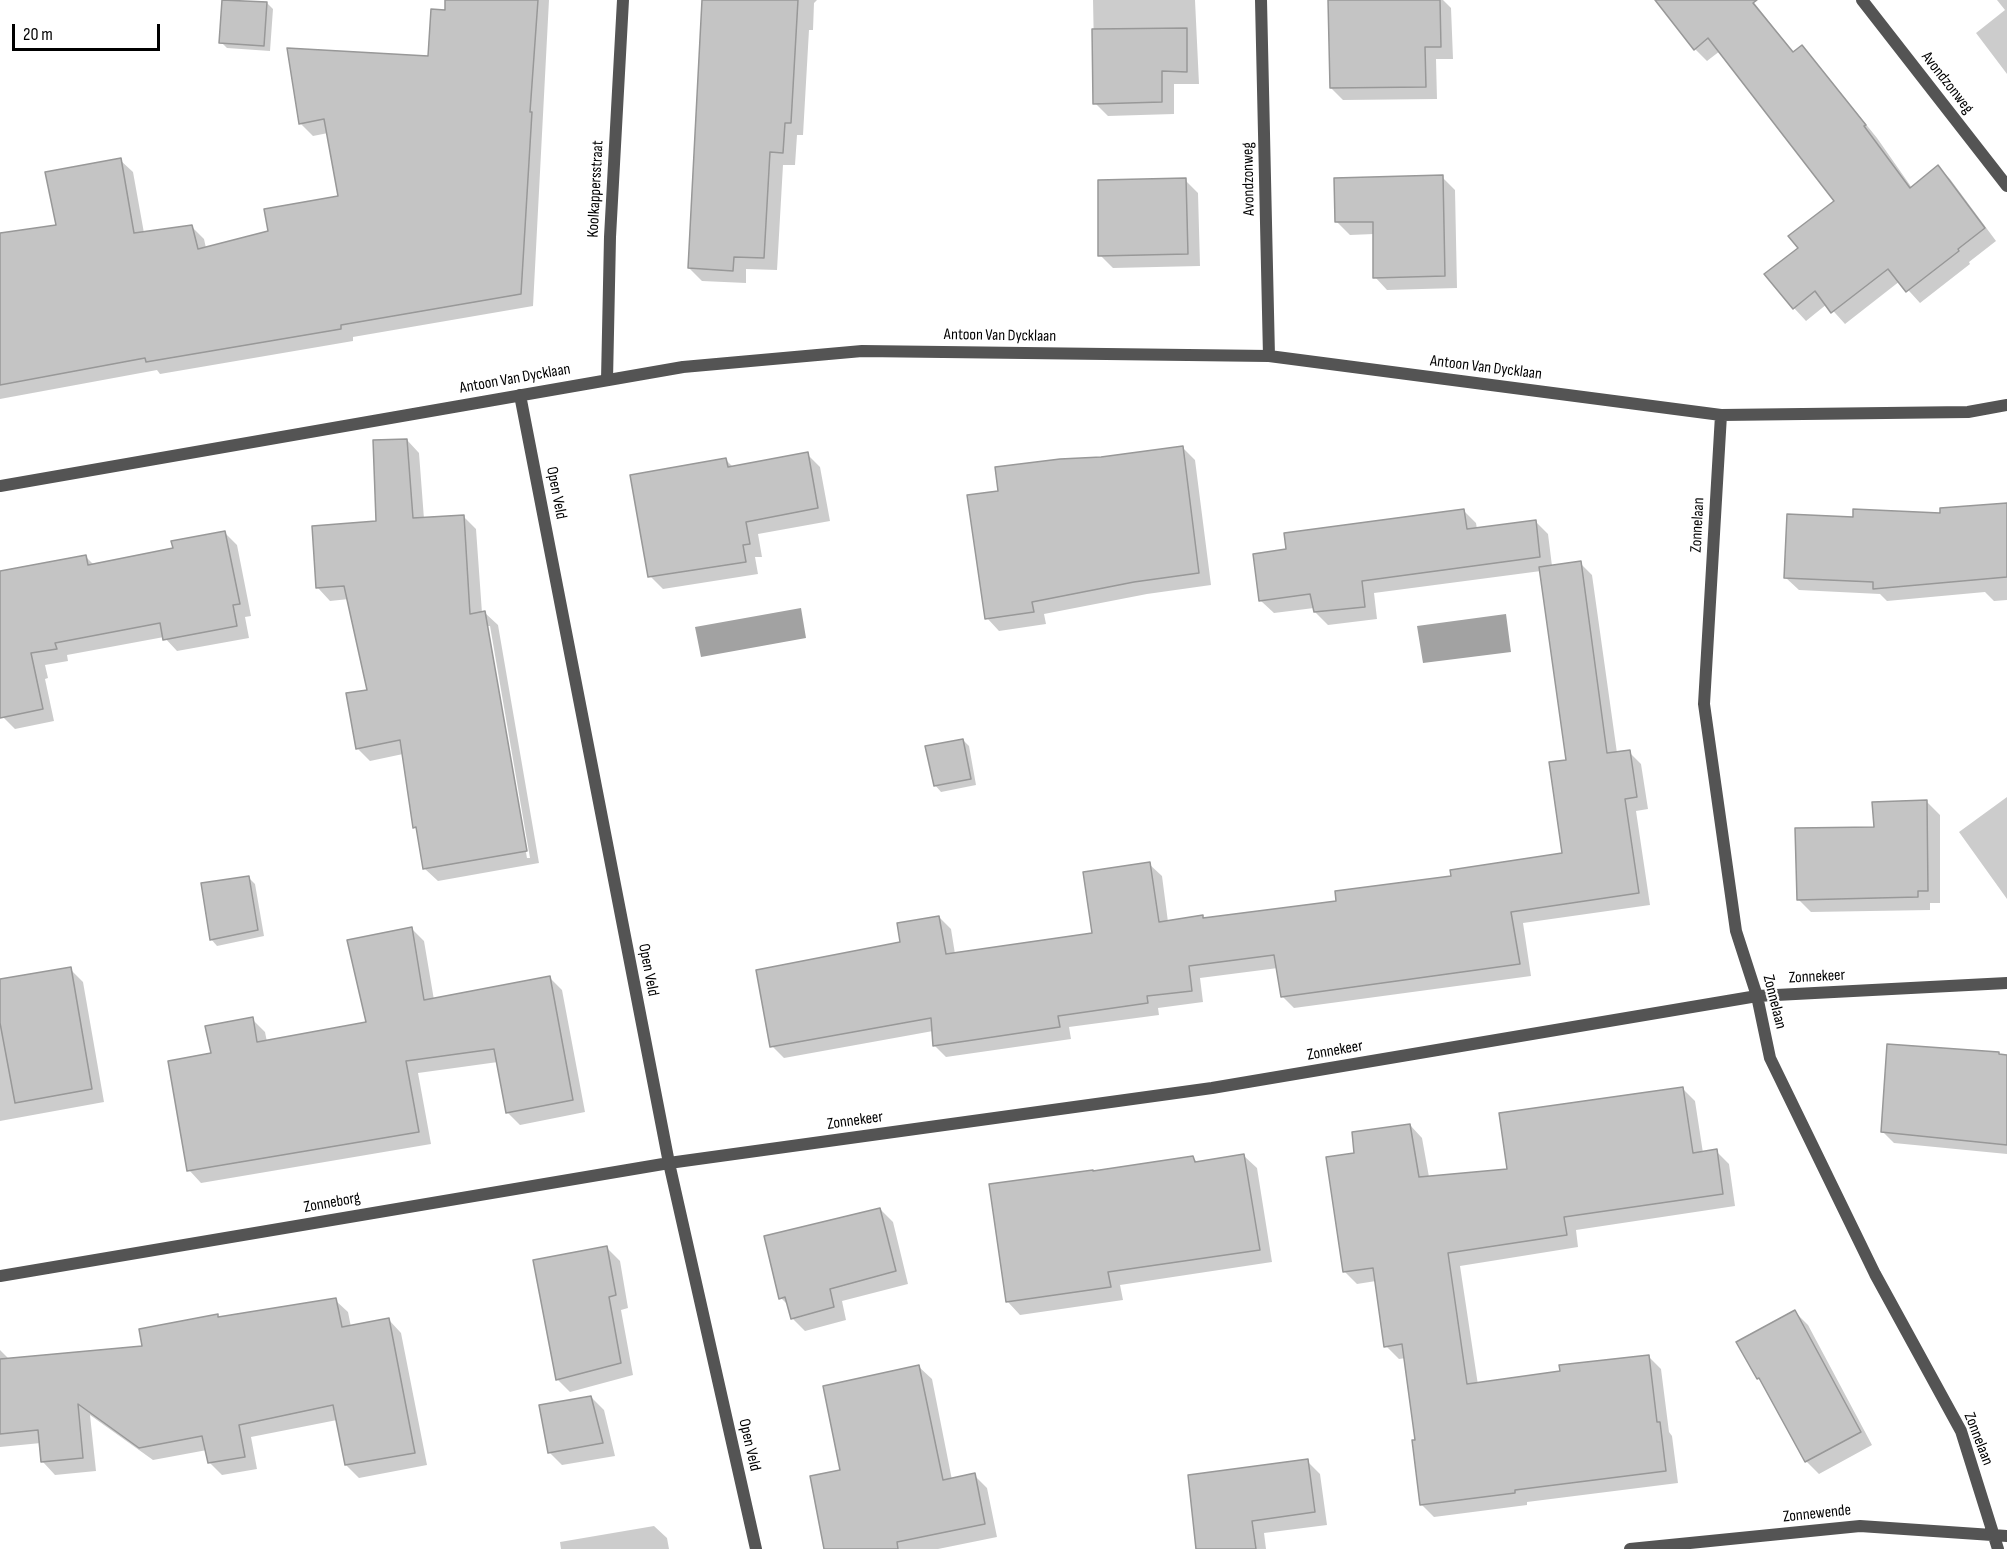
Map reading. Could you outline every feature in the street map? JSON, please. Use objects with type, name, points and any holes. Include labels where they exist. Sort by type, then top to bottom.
[{"type":"street","name":"Koolkappersstraat","points":[[608,380],[610,237],[623,0]]},
{"type":"street","name":"Avondzonweg","points":[[1261,0],[1269,356]]},
{"type":"street","name":"Avondzonweg","points":[[1862,0],[2007,186]]},
{"type":"street","name":"Antoon Van Dycklaan","points":[[0,486],[683,367],[862,351],[1269,356],[1721,415],[1968,412],[2007,405]]},
{"type":"street","name":"Open Veld","points":[[520,395],[669,1163],[756,1549]]},
{"type":"street","name":"Zonnelaan","points":[[1721,415],[1704,704],[1736,931],[1757,996],[1770,1058],[1875,1274],[1961,1431],[1998,1549]]},
{"type":"street","name":"Zonnekeer","points":[[669,1163],[1212,1088],[1757,996],[2007,983]]},
{"type":"street","name":"Zonneborg","points":[[0,1276],[669,1163]]},
{"type":"street","name":"Zonnewende","points":[[1630,1549],[1860,1526],[2007,1536]]},
{"type":"shaded area","points":[[801,608],[806,638],[701,657],[695,627]]},
{"type":"shaded area","points":[[1506,614],[1511,652],[1423,663],[1417,626]]},
{"type":"building","points":[[222,0],[267,2],[264,46],[219,43]]},
{"type":"building","points":[[445,0],[538,0],[521,294],[341,325],[341,329],[146,362],[145,358],[0,385],[0,233],[56,225],[45,172],[121,158],[134,233],[192,225],[198,249],[268,231],[264,209],[338,196],[324,119],[299,124],[287,48],[428,56],[431,9],[445,10]]},
{"type":"building","points":[[702,0],[798,0],[791,123],[785,123],[783,153],[770,152],[764,258],[734,257],[733,271],[688,268]]},
{"type":"building","points":[[1328,0],[1440,0],[1441,47],[1425,47],[1426,87],[1330,88]]},
{"type":"building","points":[[1655,0],[1757,0],[1753,3],[1793,52],[1802,45],[1866,125],[1864,126],[1910,188],[1938,165],[1985,228],[1906,292],[1888,269],[1831,313],[1815,291],[1793,309],[1764,274],[1798,248],[1788,236],[1834,201],[1708,38],[1694,50]]},
{"type":"building","points":[[1187,28],[1187,72],[1162,71],[1162,102],[1093,104],[1092,29]]},
{"type":"building","points":[[1443,175],[1445,276],[1373,278],[1373,222],[1335,222],[1334,178]]},
{"type":"building","points":[[1186,178],[1188,254],[1098,256],[1098,180]]},
{"type":"building","points":[[407,439],[413,518],[464,515],[470,614],[485,611],[527,851],[423,869],[416,827],[413,828],[400,740],[356,749],[346,693],[367,690],[344,586],[316,588],[312,526],[376,521],[373,440]]},
{"type":"building","points":[[1183,446],[1199,573],[1134,582],[1032,602],[1034,612],[985,619],[967,495],[998,491],[995,467],[1060,459],[1101,457]]},
{"type":"building","points":[[808,452],[818,508],[746,522],[750,544],[743,545],[746,562],[648,577],[630,475],[726,458],[728,467]]},
{"type":"building","points":[[2007,503],[2007,577],[1873,589],[1873,582],[1784,578],[1787,514],[1853,517],[1853,509],[1940,513],[1940,508]]},
{"type":"building","points":[[1464,509],[1467,529],[1536,520],[1540,557],[1362,581],[1365,607],[1314,612],[1310,594],[1259,601],[1253,554],[1286,549],[1284,533]]},
{"type":"building","points":[[225,531],[240,604],[233,605],[237,626],[163,640],[160,623],[55,643],[57,649],[31,653],[43,709],[0,718],[0,571],[86,555],[88,565],[173,548],[171,541]]},
{"type":"building","points":[[1581,561],[1607,753],[1630,750],[1637,797],[1625,799],[1639,893],[1511,912],[1520,964],[1281,997],[1274,955],[1189,966],[1192,991],[1147,996],[1148,1003],[1058,1016],[1060,1027],[933,1046],[931,1018],[770,1047],[756,970],[900,942],[897,923],[939,916],[946,954],[1092,933],[1083,872],[1150,862],[1159,922],[1336,901],[1335,891],[1451,876],[1450,870],[1562,853],[1549,762],[1566,760],[1539,567]]},
{"type":"building","points":[[963,739],[971,779],[934,786],[925,746]]},
{"type":"building","points":[[1927,800],[1928,891],[1918,891],[1918,897],[1797,900],[1795,828],[1874,827],[1872,802]]},
{"type":"building","points":[[249,876],[258,930],[210,940],[201,883]]},
{"type":"building","points":[[412,927],[424,1000],[550,976],[573,1100],[506,1113],[494,1049],[406,1061],[419,1132],[187,1171],[168,1061],[211,1053],[205,1026],[253,1017],[257,1042],[366,1022],[347,940]]},
{"type":"building","points":[[71,967],[92,1089],[15,1103],[0,1023],[0,979]]},
{"type":"building","points":[[1887,1044],[1999,1052],[1999,1054],[2007,1055],[2007,1145],[1881,1132]]},
{"type":"building","points":[[1683,1087],[1693,1153],[1717,1149],[1723,1194],[1564,1217],[1567,1235],[1448,1253],[1467,1384],[1560,1371],[1559,1365],[1649,1355],[1666,1471],[1515,1490],[1515,1493],[1420,1505],[1412,1440],[1415,1440],[1402,1344],[1384,1347],[1373,1268],[1343,1272],[1326,1157],[1354,1153],[1352,1132],[1410,1124],[1419,1177],[1507,1169],[1499,1113]]},
{"type":"building","points":[[1244,1154],[1260,1250],[1108,1272],[1111,1287],[1006,1302],[989,1184],[1193,1156],[1195,1162]]},
{"type":"building","points":[[880,1208],[896,1271],[830,1289],[834,1307],[791,1319],[785,1297],[779,1299],[764,1236]]},
{"type":"building","points":[[607,1246],[616,1295],[609,1297],[621,1363],[556,1380],[533,1260]]},
{"type":"building","points":[[336,1298],[342,1327],[389,1318],[415,1453],[345,1465],[333,1405],[239,1425],[245,1457],[208,1463],[202,1436],[139,1448],[78,1404],[83,1458],[41,1462],[38,1430],[0,1434],[0,1359],[142,1346],[139,1329],[218,1314],[218,1317]]},
{"type":"building","points":[[1795,1310],[1861,1432],[1805,1462],[1759,1378],[1757,1379],[1736,1342]]},
{"type":"building","points":[[919,1365],[943,1480],[975,1473],[985,1524],[897,1542],[898,1549],[824,1549],[810,1476],[840,1470],[823,1386]]},
{"type":"building","points":[[591,1396],[603,1443],[548,1453],[539,1405]]},
{"type":"building","points":[[1308,1459],[1315,1512],[1252,1521],[1256,1549],[1196,1549],[1188,1475]]}]
